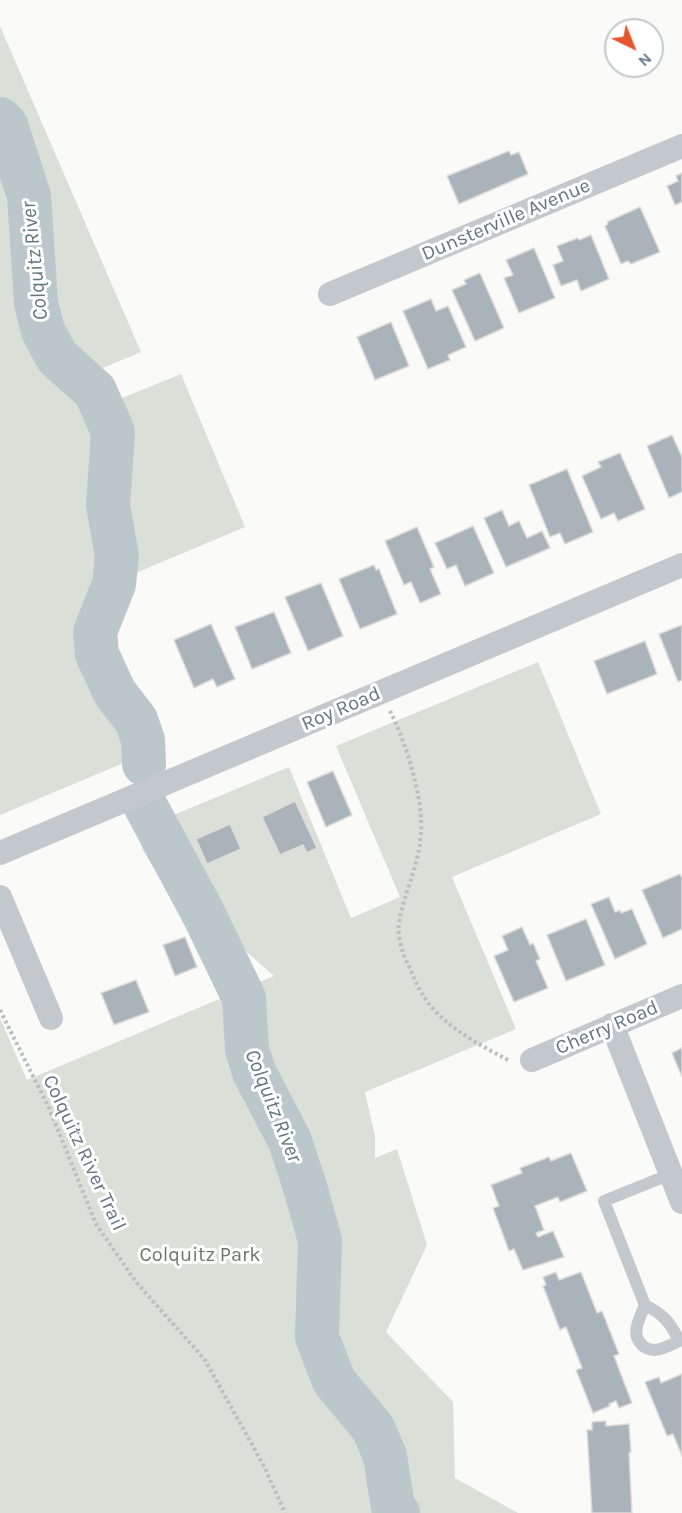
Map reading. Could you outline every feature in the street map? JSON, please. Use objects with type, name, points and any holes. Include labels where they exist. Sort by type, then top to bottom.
[{"type":"street","name":"Dunsterville Avenue","points":[[330,294],[682,146]]},
{"type":"street","name":"Roy Road","points":[[0,853],[682,565]]},
{"type":"street","points":[[0,897],[51,1018]]},
{"type":"street","name":"Cherry Road","points":[[532,1060],[682,996]]},
{"type":"street","points":[[612,1025],[682,1202]]},
{"type":"lane","points":[[645,1305],[636,1325],[636,1334],[643,1346],[650,1350],[657,1350],[680,1341],[668,1320],[645,1305],[604,1201],[671,1174]]},
{"type":"path","points":[[381,692],[401,734],[417,794],[421,833],[416,867],[402,906],[399,926],[403,955],[421,993],[438,1013],[473,1040],[510,1060],[532,1060]]},
{"type":"path","name":"Colquitz River Trail","points":[[0,1010],[49,1108],[96,1224],[136,1282],[205,1360],[260,1459],[285,1513]]},
{"type":"green space","points":[[0,26],[141,352],[79,378],[90,387],[100,407],[181,374],[245,527],[131,575],[129,592],[101,629],[100,648],[104,657],[136,695],[140,704],[141,723],[133,759],[0,815]]},
{"type":"green space","name":"Colquitz Park","points":[[538,662],[601,814],[452,877],[516,1029],[365,1092],[375,1136],[375,1158],[397,1149],[427,1245],[386,1332],[453,1402],[455,1478],[518,1513],[0,1513],[0,1018],[27,1080],[274,976],[157,873],[142,849],[140,829],[289,767],[351,918],[400,897],[336,746]]},
{"type":"building","points":[[509,151],[511,155],[519,152],[528,174],[459,204],[447,176]]},
{"type":"building","points":[[682,173],[682,202],[675,205],[667,186],[678,181],[676,176]]},
{"type":"building","points":[[640,207],[660,252],[631,264],[628,261],[621,264],[605,226],[607,222]]},
{"type":"building","points":[[591,235],[609,279],[581,291],[577,280],[561,286],[553,265],[563,261],[557,246]]},
{"type":"building","points":[[534,248],[555,298],[519,313],[504,278],[513,275],[506,260]]},
{"type":"building","points":[[480,273],[504,328],[475,341],[452,290],[466,284],[464,280]]},
{"type":"building","points":[[431,299],[436,311],[448,306],[466,347],[448,355],[450,360],[428,369],[403,311]]},
{"type":"building","points":[[391,322],[409,366],[375,380],[357,337]]},
{"type":"building","points":[[672,435],[682,457],[682,492],[669,498],[647,446]]},
{"type":"building","points":[[620,453],[645,509],[618,521],[614,513],[601,519],[582,476],[601,467],[598,462]]},
{"type":"building","points":[[567,469],[593,532],[565,544],[560,533],[550,537],[529,485]]},
{"type":"building","points":[[502,510],[509,526],[519,521],[527,538],[542,531],[550,548],[506,567],[484,518]]},
{"type":"building","points":[[473,526],[494,573],[465,586],[456,565],[447,569],[435,543]]},
{"type":"building","points":[[417,527],[434,567],[430,569],[441,594],[420,603],[411,582],[404,585],[385,541]]},
{"type":"building","points":[[374,565],[376,570],[379,569],[397,614],[360,629],[339,579]]},
{"type":"building","points":[[321,583],[343,636],[308,651],[285,597]]},
{"type":"building","points":[[274,612],[291,653],[252,669],[235,627]]},
{"type":"building","points":[[211,624],[235,679],[217,687],[213,679],[194,688],[174,640]]},
{"type":"building","points":[[682,625],[682,680],[678,682],[659,634]]},
{"type":"building","points":[[645,641],[657,674],[607,694],[594,661]]},
{"type":"building","points":[[333,771],[352,815],[326,827],[307,782]]},
{"type":"building","points":[[295,801],[317,848],[307,853],[303,845],[280,855],[262,817]]},
{"type":"building","points":[[230,824],[241,849],[207,864],[196,839]]},
{"type":"building","points":[[680,874],[682,878],[682,929],[663,938],[642,890]]},
{"type":"building","points":[[609,897],[615,912],[620,910],[621,913],[632,909],[647,944],[615,959],[591,904]]},
{"type":"building","points":[[586,919],[605,965],[566,981],[547,935]]},
{"type":"building","points":[[522,927],[530,945],[533,943],[540,959],[536,961],[548,988],[514,1002],[494,956],[508,950],[502,936]]},
{"type":"building","points":[[185,937],[197,967],[175,976],[163,945]]},
{"type":"building","points":[[136,980],[149,1012],[114,1025],[101,993]]},
{"type":"building","points":[[682,1048],[682,1077],[672,1053]]},
{"type":"building","points":[[571,1153],[587,1191],[560,1202],[558,1197],[535,1206],[544,1230],[536,1233],[538,1237],[553,1231],[564,1257],[523,1270],[514,1249],[509,1251],[493,1208],[499,1206],[491,1185],[522,1173],[520,1168],[549,1157],[551,1161]]},
{"type":"building","points":[[556,1272],[559,1280],[581,1272],[597,1313],[602,1311],[619,1354],[614,1356],[632,1403],[619,1408],[616,1401],[593,1413],[576,1370],[582,1368],[566,1327],[560,1330],[543,1286],[546,1285],[543,1277]]},
{"type":"building","points":[[682,1374],[682,1456],[673,1434],[667,1436],[645,1382],[659,1377],[661,1383]]},
{"type":"building","points":[[606,1421],[606,1426],[629,1424],[632,1513],[592,1513],[587,1430],[592,1430],[592,1422]]},
{"type":"waterway","name":"Colquitz River","points":[[0,119],[6,125],[29,196],[36,303],[43,331],[57,357],[95,391],[113,432],[108,505],[117,556],[114,584],[95,632],[97,654],[115,693],[136,720],[143,740],[144,764]]},
{"type":"waterway","name":"Colquitz River","points":[[145,805],[203,913],[244,998],[247,1049],[254,1072],[290,1141],[320,1241],[317,1337],[334,1381],[373,1428],[385,1456],[393,1507],[398,1513]]}]
